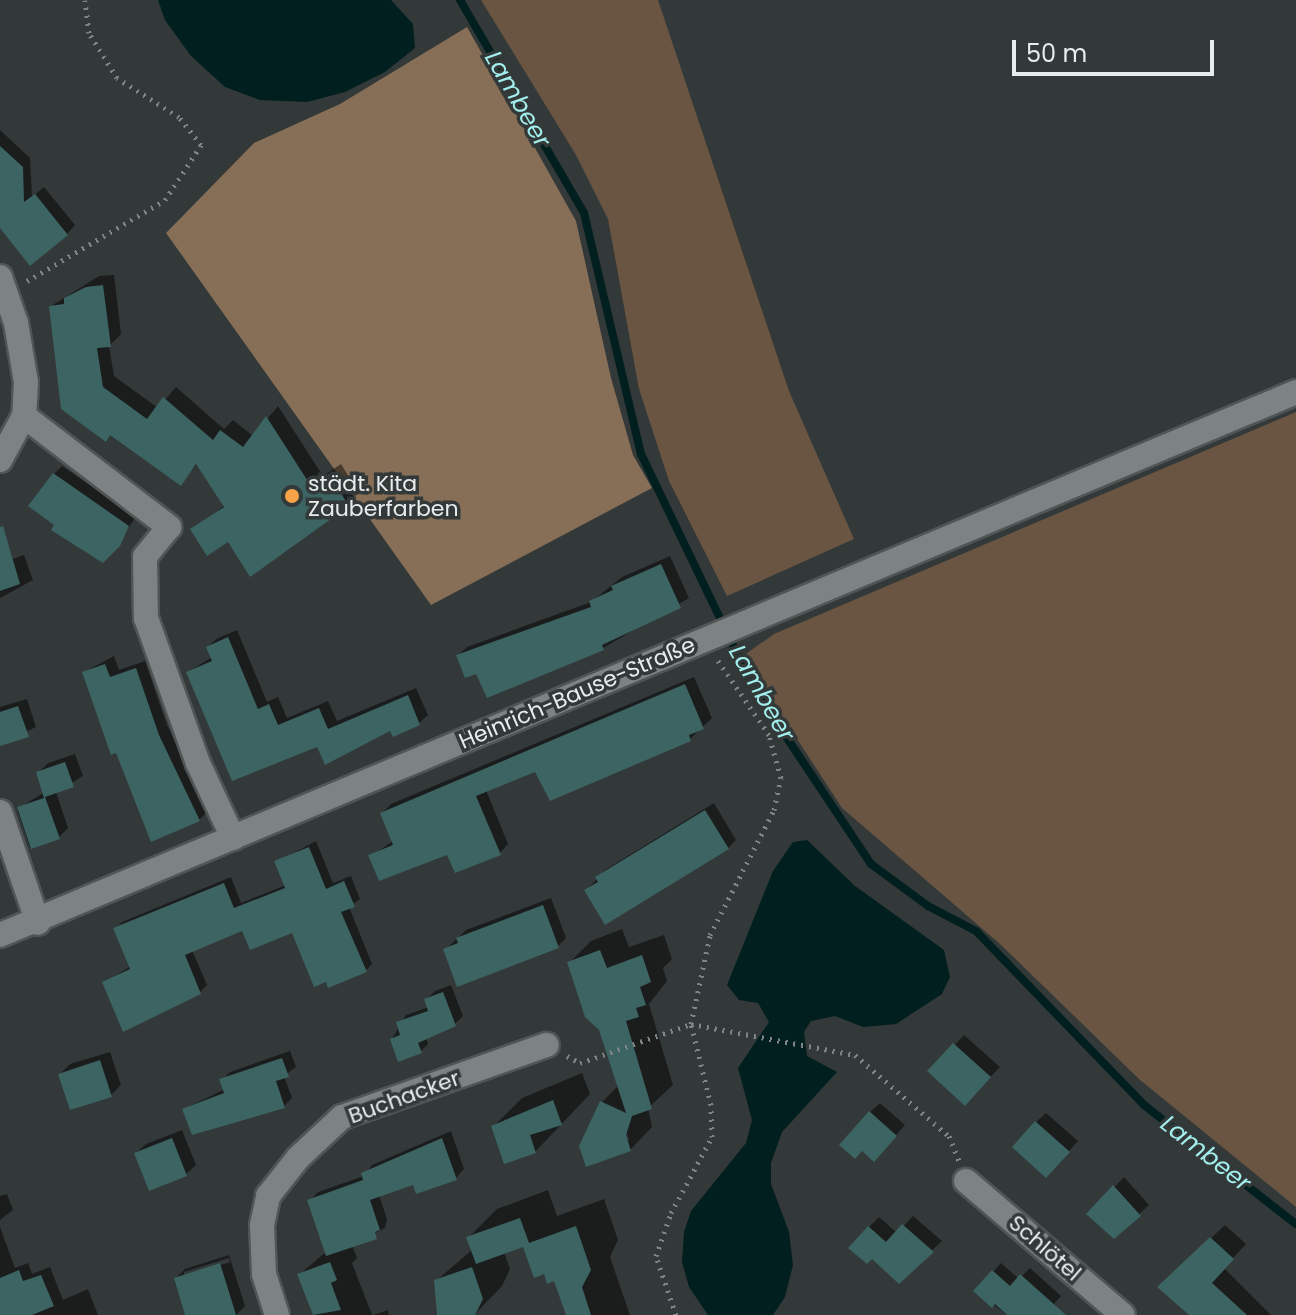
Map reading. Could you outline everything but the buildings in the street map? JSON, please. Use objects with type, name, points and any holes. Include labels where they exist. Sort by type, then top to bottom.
[{"type":"street","points":[[0,460],[24,416],[26,382],[4,285]]},
{"type":"street","name":"Heinrich-Bause-Straße","points":[[0,935],[38,923],[718,633],[1296,392]]},
{"type":"street","points":[[24,416],[169,527],[145,557],[146,618],[198,763],[233,838]]},
{"type":"street","points":[[0,812],[38,923]]},
{"type":"street","name":"Buchacker","points":[[277,1315],[264,1274],[262,1225],[268,1196],[298,1158],[342,1117],[547,1045]]},
{"type":"street","name":"Schlötel","points":[[966,1181],[1123,1315]]},
{"type":"path","points":[[4,285],[165,200],[201,145],[179,117],[117,78],[89,33],[85,0]]},
{"type":"path","points":[[676,1315],[656,1256],[671,1213],[712,1137],[711,1105],[691,1024],[710,935],[774,810],[781,778],[769,735],[718,633]]},
{"type":"path","points":[[547,1045],[580,1063],[691,1024],[855,1055],[949,1136],[966,1181]]},
{"type":"shaded area","points":[[481,0],[658,0],[789,391],[854,539],[727,596],[669,481],[639,389],[608,219],[576,155]]},
{"type":"shaded area","points":[[467,27],[576,221],[611,378],[633,455],[652,488],[431,605],[166,233],[254,143],[340,104]]},
{"type":"shaded area","points":[[1296,412],[1296,1207],[1140,1080],[1000,944],[842,808],[743,656],[774,634]]},
{"type":"water","points":[[158,0],[391,0],[413,24],[415,48],[385,72],[345,92],[307,102],[260,100],[225,87],[191,56],[165,20]]},
{"type":"water","points":[[807,840],[855,886],[944,950],[950,977],[942,994],[896,1024],[863,1027],[835,1016],[811,1021],[804,1032],[807,1056],[837,1072],[782,1132],[771,1163],[771,1184],[789,1232],[793,1265],[785,1297],[773,1315],[708,1315],[689,1287],[682,1262],[684,1232],[691,1211],[746,1143],[752,1120],[738,1068],[769,1022],[758,1003],[739,1000],[727,985],[773,871],[793,842]]},
{"type":"waterway","name":"Lambeer","points":[[460,0],[584,213],[641,454],[753,687],[871,864],[928,906],[976,931],[1144,1105],[1296,1224]]},
{"type":"place","name":"städt. Kita Zauberfarben","points":[[292,496]]}]
